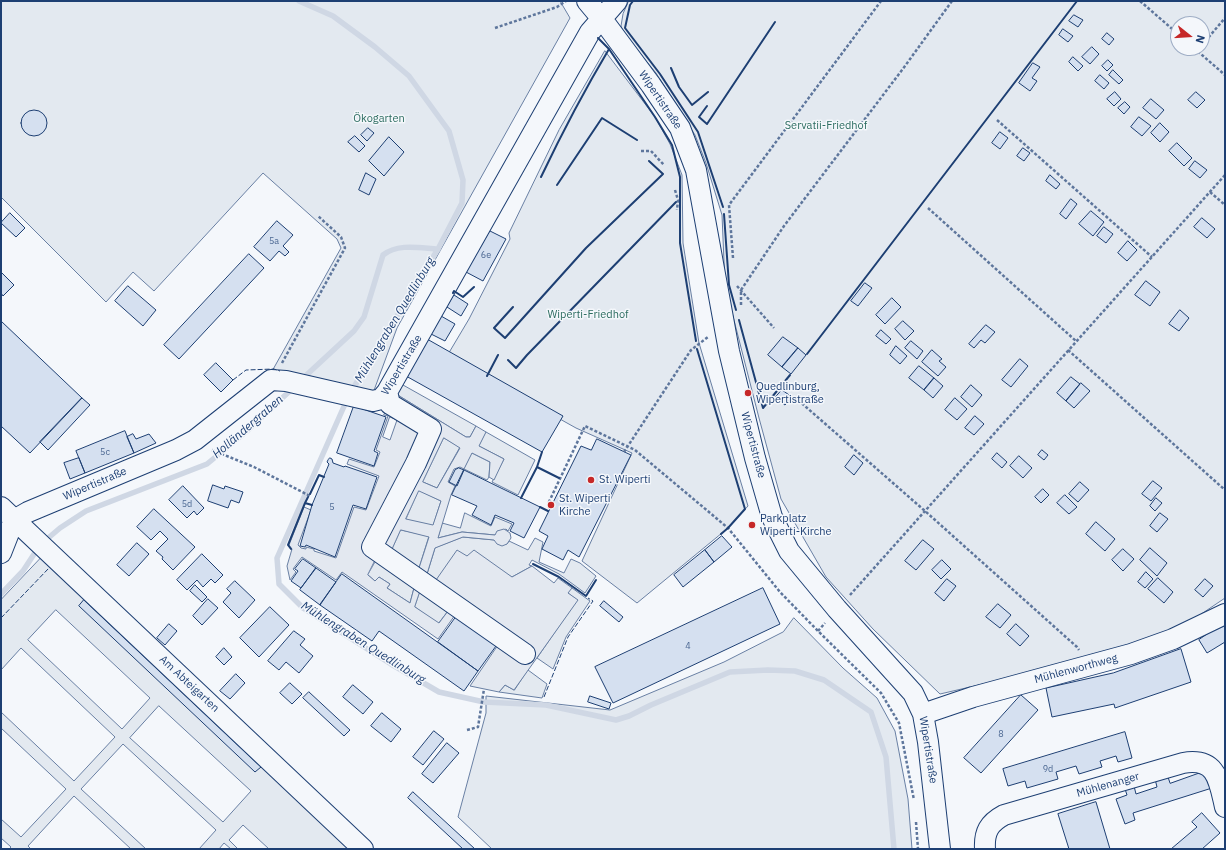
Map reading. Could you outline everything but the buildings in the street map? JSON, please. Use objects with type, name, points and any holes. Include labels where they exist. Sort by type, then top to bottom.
[{"type":"street","name":"Wipertistraße","points":[[587,1],[602,19],[680,128],[696,170],[729,351],[755,458],[772,517],[789,551],[832,615],[913,693],[923,714],[932,771],[940,849]]},
{"type":"street","points":[[602,19],[617,1]]},
{"type":"street","name":"Wipertistraße","points":[[8,513],[28,512],[176,450],[194,440],[271,380],[280,380],[357,398],[376,401],[383,398],[590,32],[602,19]]},
{"type":"street","points":[[387,392],[390,404],[432,429],[372,547],[526,654]]},
{"type":"street","points":[[1,553],[8,513]]},
{"type":"street","name":"Am Abteigarten","points":[[8,513],[363,849]]},
{"type":"street","name":"Mühlenworthweg","points":[[923,714],[973,697],[1131,654],[1173,638],[1225,614]]},
{"type":"street","name":"Mühlenanger","points":[[985,849],[985,841],[988,830],[995,820],[1004,815],[1193,761],[1204,763],[1212,769],[1218,779],[1225,808]]},
{"type":"path","points":[[495,28],[557,8],[566,1]]},
{"type":"path","points":[[733,260],[729,205],[881,1]]},
{"type":"path","points":[[624,452],[691,350],[724,326],[741,307],[741,290],[784,226],[905,66],[952,1]]},
{"type":"path","points":[[1140,1],[1170,27]]},
{"type":"path","points":[[1210,36],[1225,18]]},
{"type":"path","points":[[1205,56],[1225,75]]},
{"type":"path","points":[[997,120],[1152,256]]},
{"type":"path","points":[[641,152],[651,151],[664,165]]},
{"type":"path","points":[[818,631],[1225,174]]},
{"type":"path","points":[[675,190],[678,200],[677,210]]},
{"type":"path","points":[[1210,192],[1225,205]]},
{"type":"path","points":[[928,208],[1076,341]]},
{"type":"path","points":[[280,380],[285,358],[345,248],[341,238],[318,216]]},
{"type":"path","points":[[734,284],[774,328]]},
{"type":"path","points":[[1068,350],[1225,490]]},
{"type":"path","points":[[798,400],[1077,647],[1081,654]]},
{"type":"path","points":[[551,505],[548,504],[585,426],[635,450],[728,528],[780,592],[881,693],[899,723],[914,801]]},
{"type":"path","points":[[214,451],[254,467],[310,496]]},
{"type":"path","points":[[466,730],[478,727],[484,689]]},
{"type":"path","points":[[916,821],[918,849]]},
{"type":"green space","name":"Ökogarten","points":[[1,1],[560,1],[570,18],[397,328],[373,393],[271,373],[341,248],[337,239],[263,173],[154,291],[133,272],[106,302],[1,197]]},
{"type":"green space","name":"Servatii-Friedhof","points":[[629,1],[1225,1],[1225,598],[1185,625],[1121,652],[940,694],[873,629],[826,577],[781,499],[725,285],[722,215],[706,163],[695,135],[656,73],[624,34],[621,26],[623,14]]},
{"type":"green space","name":"Wiperti-Friedhof","points":[[605,51],[655,117],[670,144],[682,175],[683,243],[699,343],[748,506],[728,528],[637,603],[582,561],[632,453],[576,428],[447,356],[469,319],[510,239],[509,233],[559,130]]},
{"type":"green space","points":[[403,385],[476,426],[470,437],[466,437],[396,394]]},
{"type":"green space","points":[[486,432],[535,460],[518,495],[492,482],[504,459],[479,446]]},
{"type":"green space","points":[[444,438],[460,447],[437,488],[423,482]]},
{"type":"green space","points":[[472,453],[490,462],[489,477],[487,480],[464,469]]},
{"type":"green space","points":[[419,490],[441,501],[433,526],[406,520]]},
{"type":"green space","points":[[465,513],[491,526],[495,517],[512,524],[508,531],[506,529],[495,535],[462,532],[438,538],[442,523],[460,528]]},
{"type":"green space","points":[[401,530],[429,536],[419,568],[392,550]]},
{"type":"green space","points":[[463,537],[495,540],[507,544],[509,541],[528,550],[535,538],[543,542],[539,562],[564,573],[571,559],[580,563],[596,576],[585,593],[559,574],[532,560],[529,565],[532,566],[512,577],[467,556],[436,580],[427,574],[435,548]]},
{"type":"green space","points":[[42,557],[354,849],[269,849],[243,825],[229,840],[238,849],[231,849],[224,843],[219,849],[199,849],[216,830],[123,744],[81,789],[146,849],[131,849],[74,796],[28,846],[31,849],[9,849],[11,847],[1,838],[1,819],[21,837],[66,789],[1,728],[1,712],[74,781],[115,737],[21,648],[1,670],[1,600]],"holes":[[[56,610],[150,698],[122,729],[28,640]],[[159,706],[251,791],[223,822],[130,738]]]},
{"type":"green space","points":[[376,561],[414,588],[410,603],[387,588],[390,584],[379,577],[375,581],[368,575]]},
{"type":"green space","points":[[572,588],[590,601],[566,637],[553,669],[537,658],[577,600],[568,593]]},
{"type":"green space","points":[[420,592],[448,611],[438,624],[415,607]]},
{"type":"green space","points":[[794,618],[843,668],[877,698],[895,731],[908,799],[912,849],[492,849],[458,817],[486,713],[486,696],[610,710],[724,662],[783,632]]},
{"type":"green space","points":[[528,670],[547,684],[542,698],[499,692],[505,685],[514,690]]},
{"type":"shaded area","points":[[396,394],[466,437],[470,437],[476,426],[486,432],[479,446],[504,459],[494,480],[489,477],[490,462],[472,453],[464,469],[460,467],[454,469],[448,482],[455,486],[438,538],[462,532],[495,535],[497,531],[504,529],[510,533],[511,538],[507,544],[502,546],[497,544],[494,540],[463,537],[435,548],[427,574],[436,580],[457,550],[467,556],[474,550],[512,577],[532,566],[554,583],[558,578],[572,588],[568,593],[578,600],[514,690],[505,685],[499,692],[470,686],[498,645],[455,615],[438,639],[342,572],[336,580],[302,557],[293,569],[296,572],[290,580],[287,566],[292,549],[289,545],[304,507],[311,510],[298,545],[301,548],[306,549],[306,547],[314,549],[314,551],[336,558],[354,507],[366,510],[379,476],[347,464],[349,459],[374,467],[380,452],[376,450],[388,416],[384,415]],"holes":[[[390,417],[397,420],[390,440],[383,437]],[[444,438],[460,448],[437,488],[423,482]],[[419,491],[441,501],[433,525],[406,519]],[[401,530],[429,537],[419,568],[392,550]],[[375,561],[414,588],[410,603],[387,588],[390,584],[379,577],[375,581],[368,575]],[[420,592],[448,611],[439,623],[415,607]]]},
{"type":"waterway","name":"Mühlengraben Quedlinburg","points":[[299,1],[333,16],[375,47],[409,76],[449,131],[463,180],[462,203],[438,249],[349,395],[277,558],[279,584],[303,608],[391,664],[439,692],[484,702],[546,705],[616,720],[629,716],[651,705],[730,672],[768,670],[795,671],[824,680],[871,712],[886,757],[894,849]]},
{"type":"waterway","name":"Holländergraben","points":[[300,381],[354,331],[364,317],[383,255],[395,249],[409,247],[438,249]]},
{"type":"waterway","name":"Holländergraben","points":[[1,594],[23,571],[40,545],[60,528],[86,511],[207,464],[247,431],[294,387]]},
{"type":"fence","points":[[233,380],[246,370],[274,369],[280,371]]},
{"type":"fence","points":[[1,618],[49,568]]},
{"type":"fence","points":[[544,697],[568,637],[593,601],[588,598]]},
{"type":"wall","points":[[633,1],[630,5],[625,28],[660,74],[698,132],[723,207]]},
{"type":"wall","points":[[807,354],[1077,1]]},
{"type":"wall","points":[[707,106],[699,117],[707,124],[775,22]]},
{"type":"wall","points":[[541,177],[557,144],[609,49],[598,38]]},
{"type":"wall","points":[[609,49],[672,145],[680,177],[680,243],[696,341]]},
{"type":"wall","points":[[671,68],[679,87],[692,105],[708,92]]},
{"type":"wall","points":[[557,185],[602,118],[637,140]]},
{"type":"wall","points":[[513,307],[494,328],[505,338],[586,248],[663,174],[649,161]]},
{"type":"wall","points":[[508,360],[516,368],[676,202]]},
{"type":"wall","points":[[724,214],[729,285],[736,310]]},
{"type":"wall","points":[[453,293],[454,291],[463,297],[474,287]]},
{"type":"wall","points":[[739,320],[763,408],[790,375]]},
{"type":"wall","points":[[697,349],[745,509],[721,534]]},
{"type":"wall","points":[[487,376],[498,355]]},
{"type":"wall","points":[[542,452],[537,467],[559,478]]},
{"type":"wall","points":[[521,498],[537,467]]},
{"type":"wall","points":[[310,494],[319,475],[324,477]]},
{"type":"wall","points":[[308,497],[305,503],[312,505]]},
{"type":"wall","points":[[291,549],[288,545],[305,503]]},
{"type":"wall","points":[[540,507],[548,511]]},
{"type":"wall","points":[[533,564],[559,577],[586,596],[596,580]]},
{"type":"place","name":"Quedlinburg, Wipertistraße","points":[[748,393]]},
{"type":"place","name":"St. Wiperti","points":[[591,480]]},
{"type":"place","name":"St. Wiperti Kirche","points":[[551,505]]},
{"type":"place","name":"Parkplatz Wiperti-Kirche","points":[[752,525]]}]
